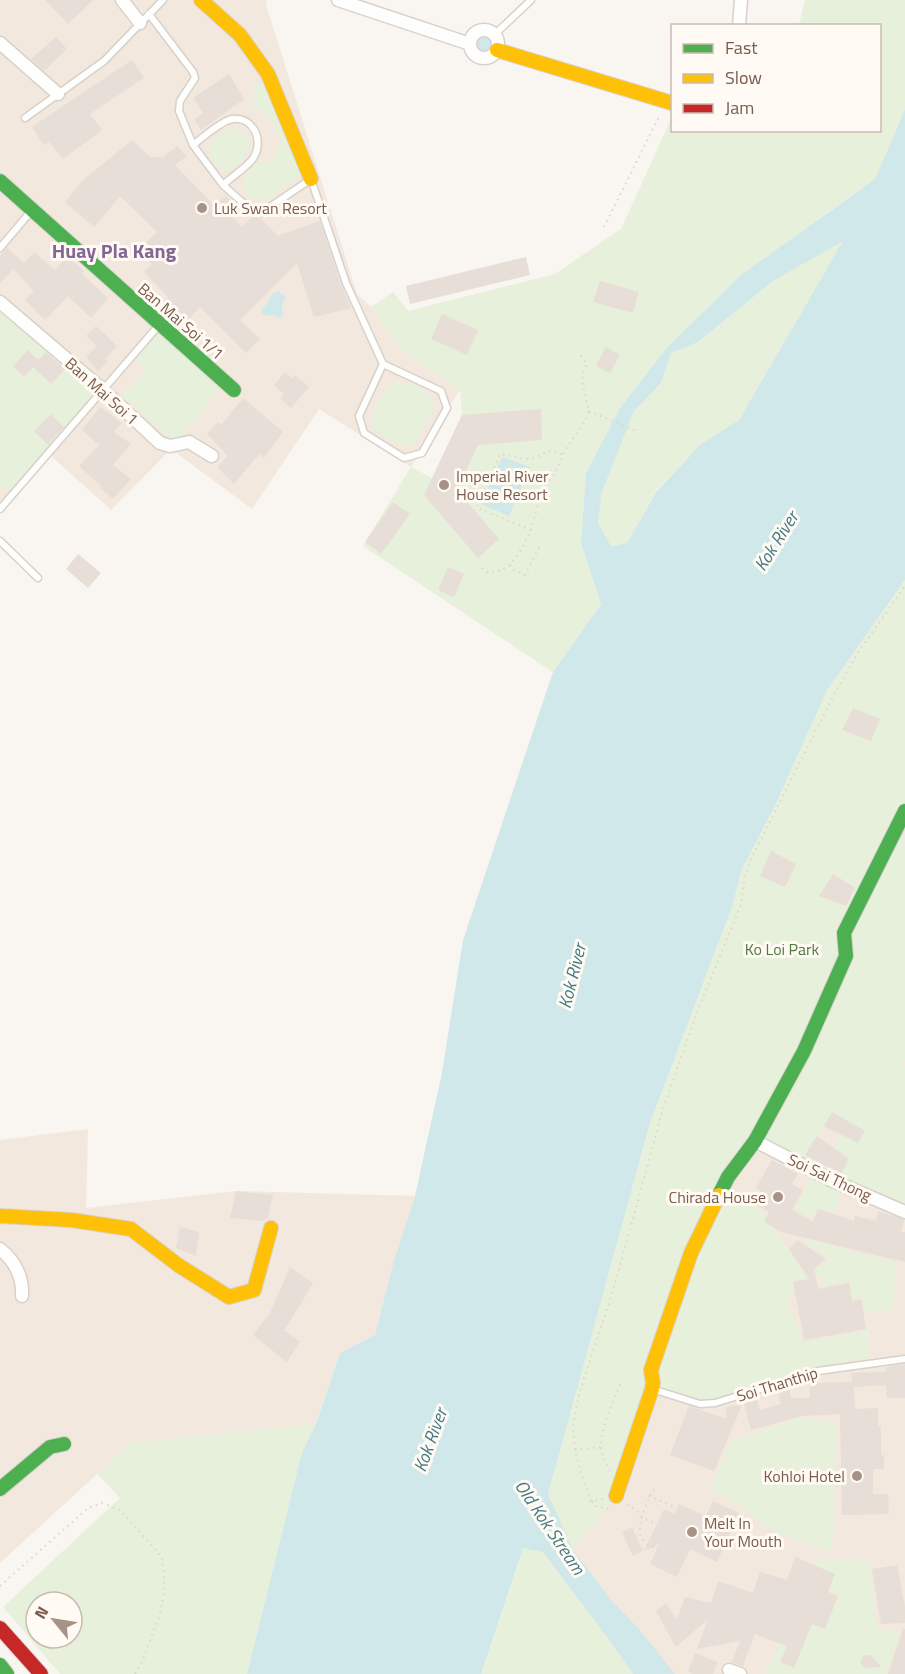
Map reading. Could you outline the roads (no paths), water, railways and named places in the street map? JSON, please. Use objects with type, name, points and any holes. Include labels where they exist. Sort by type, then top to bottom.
[{"type":"street","points":[[122,0],[140,23]]},
{"type":"street","points":[[201,0],[240,35],[268,74],[311,179]]},
{"type":"street","points":[[338,0],[470,44]]},
{"type":"street","points":[[739,24],[741,0]]},
{"type":"street","points":[[479,31],[490,32],[494,35],[498,45],[497,50],[489,58],[478,58],[471,52],[470,44],[472,37],[479,31]]},
{"type":"street","points":[[0,43],[58,94]]},
{"type":"street","points":[[497,50],[670,103]]},
{"type":"street","name":"Ban Mai Soi 1/1","points":[[0,181],[234,390]]},
{"type":"street","name":"Ban Mai Soi 1","points":[[0,303],[103,390],[160,443],[170,446],[189,442],[212,456]]},
{"type":"street","points":[[618,1504],[621,1480],[652,1389],[651,1370],[691,1253],[728,1178],[755,1142],[808,1040],[846,956],[844,933],[900,837],[905,811]]},
{"type":"street","name":"Soi Sai Thong","points":[[755,1142],[831,1180],[905,1212]]},
{"type":"street","points":[[0,1216],[71,1220],[131,1228],[178,1265],[229,1297],[254,1290],[271,1228]]},
{"type":"street","points":[[0,1249],[16,1268],[22,1286],[22,1296]]},
{"type":"street","points":[[0,1489],[50,1447],[64,1444]]},
{"type":"street","points":[[0,1628],[41,1674]]},
{"type":"street","points":[[0,1665],[7,1674]]},
{"type":"lane","points":[[25,118],[104,61],[162,0]]},
{"type":"lane","points":[[494,35],[531,0]]},
{"type":"lane","points":[[149,14],[193,72],[195,78],[180,101],[179,111],[193,145],[223,185],[251,210],[261,213],[311,179],[346,283],[383,364],[441,391],[447,408],[422,453],[404,458],[364,433],[358,416],[383,364]]},
{"type":"lane","points":[[193,145],[230,119],[243,120],[255,129],[259,143],[253,158],[223,185]]},
{"type":"lane","points":[[0,248],[32,210]]},
{"type":"lane","points":[[0,509],[160,325]]},
{"type":"lane","points":[[0,541],[38,578]]},
{"type":"lane","name":"Soi Thanthip","points":[[652,1389],[700,1404],[715,1402],[818,1371],[905,1359]]},
{"type":"water","points":[[483,36],[491,44],[483,52],[475,44]]},
{"type":"water","points":[[905,109],[905,580],[827,690],[775,806],[741,871],[732,907],[650,1123],[548,1494],[573,1550],[612,1601],[638,1628],[675,1674],[633,1674],[543,1552],[523,1548],[481,1674],[247,1674],[302,1452],[316,1424],[340,1353],[375,1335],[393,1264],[415,1196],[442,1073],[463,940],[553,672],[601,604],[581,543],[586,473],[620,408],[665,350],[741,275],[875,179]],"holes":[[[843,241],[739,420],[700,445],[656,492],[627,543],[611,546],[598,523],[602,492],[634,411],[661,383],[671,353],[698,342],[773,281]]]},
{"type":"water","points":[[278,291],[285,296],[281,307],[284,315],[280,318],[273,315],[266,316],[261,312],[272,294]]},
{"type":"water","points":[[502,457],[530,467],[509,516],[481,504]]},
{"type":"place","name":"Luk Swan Resort","points":[[202,208]]},
{"type":"place","name":"Imperial River House Resort","points":[[444,485]]},
{"type":"place","name":"Chirada House","points":[[778,1197]]},
{"type":"place","name":"Kohloi Hotel","points":[[857,1476]]},
{"type":"place","name":"Melt In Your Mouth","points":[[692,1532]]},
{"type":"district","name":"Huay Pla Kang","points":[[114,250]]},
{"type":"water label","name":"Kok River","points":[[776,541]]},
{"type":"water label","name":"Kok River","points":[[572,976]]},
{"type":"water label","name":"Kok River","points":[[430,1440]]},
{"type":"water label","name":"Old Kok Stream","points":[[550,1527]]},
{"type":"park label","name":"Ko Loi Park","points":[[782,949]]}]
